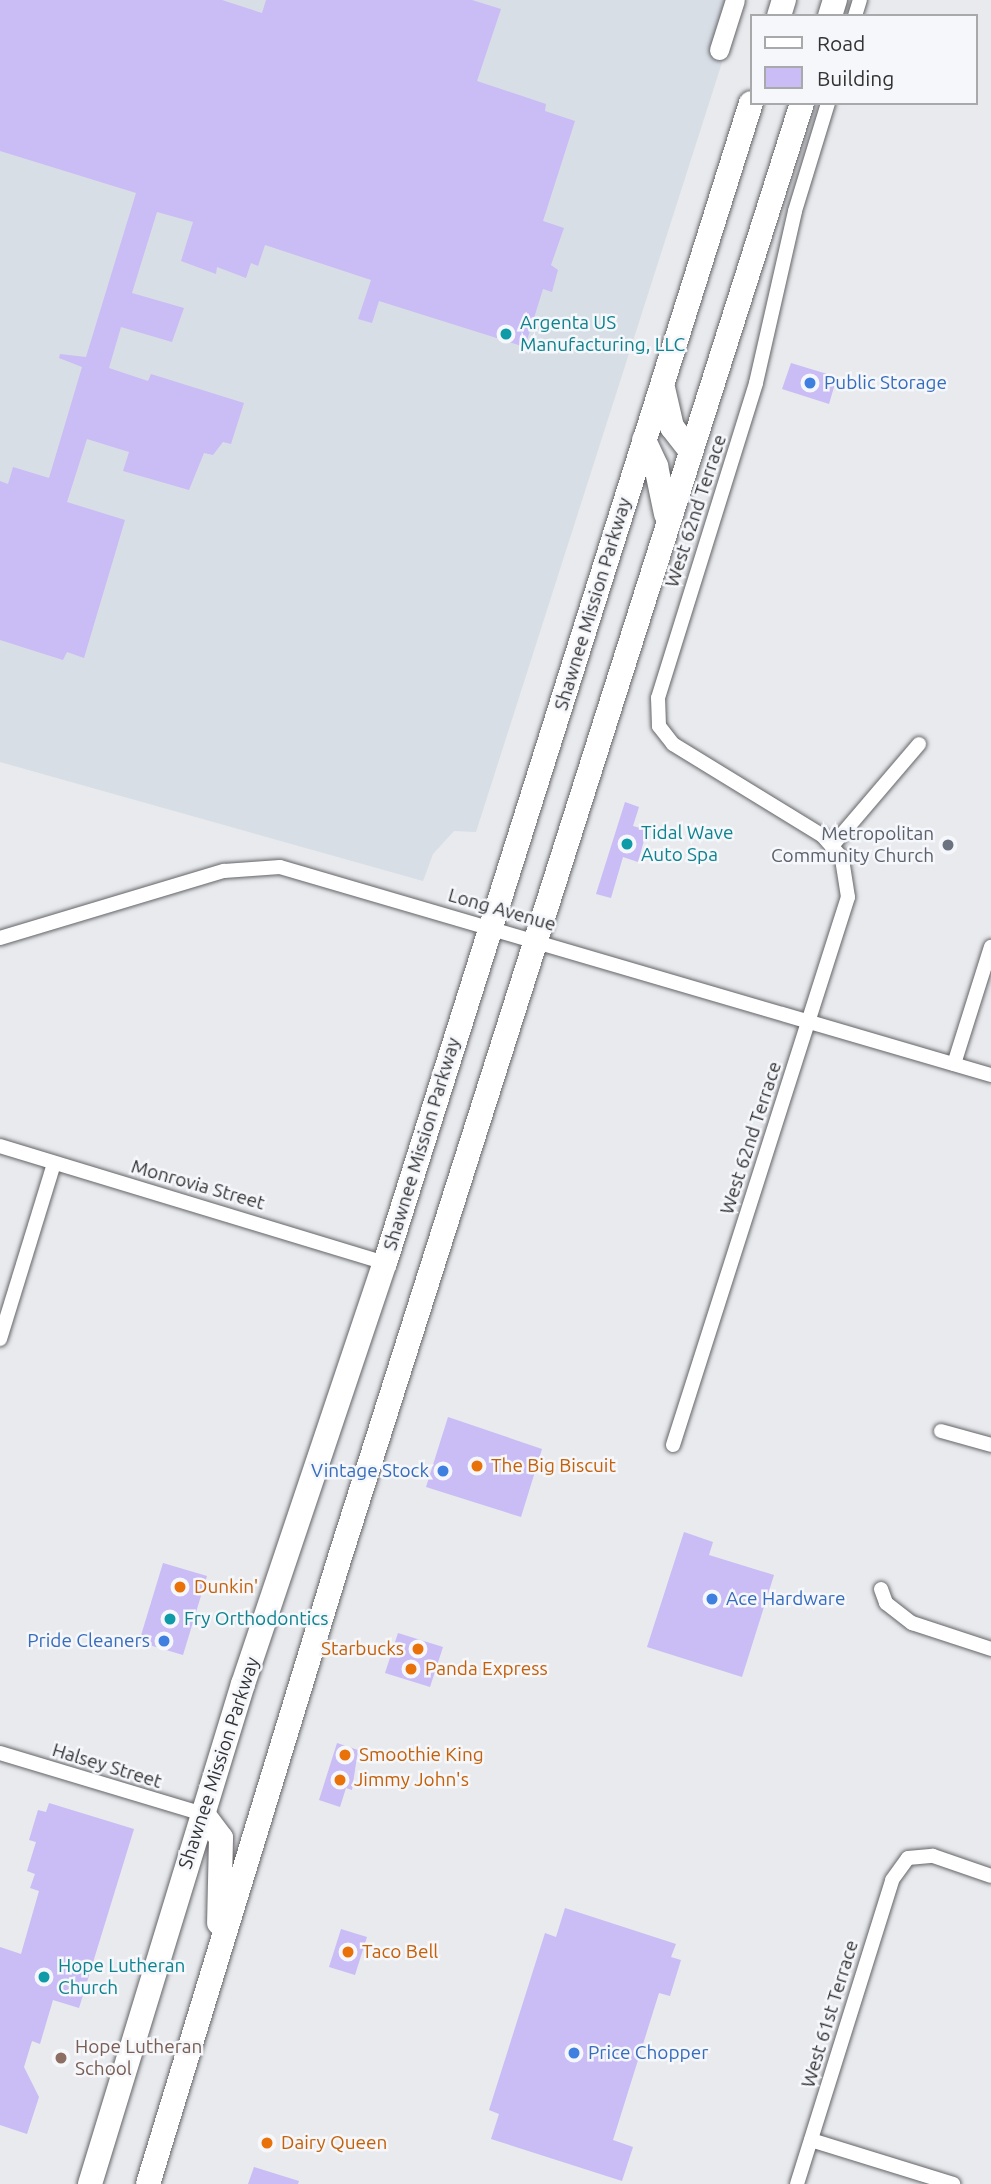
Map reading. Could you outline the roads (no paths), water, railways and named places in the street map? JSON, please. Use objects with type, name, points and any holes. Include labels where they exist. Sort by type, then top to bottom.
[{"type":"highway","name":"Shawnee Mission Parkway","points":[[90,2184],[203,1814],[385,1263],[750,105]]},
{"type":"highway","points":[[148,2184],[218,1952],[538,941],[689,449],[801,105]]},
{"type":"highway","points":[[663,384],[672,427],[689,449]]},
{"type":"highway","points":[[645,440],[660,480],[667,522]]},
{"type":"highway","points":[[203,1814],[221,1838],[218,1952]]},
{"type":"street","points":[[719,50],[735,0]]},
{"type":"street","name":"West 62nd Terrace","points":[[673,1445],[848,897],[842,858],[832,846],[673,744],[659,726],[658,698],[756,383],[795,211],[827,105]]},
{"type":"street","points":[[832,846],[919,744]]},
{"type":"street","name":"Long Avenue","points":[[0,938],[254,867],[305,872],[811,1019],[991,1075]]},
{"type":"street","points":[[954,1064],[991,947]]},
{"type":"street","name":"Monrovia Street","points":[[0,1146],[385,1263]]},
{"type":"street","points":[[0,1339],[54,1163]]},
{"type":"street","points":[[941,1431],[991,1445]]},
{"type":"street","points":[[881,1589],[886,1603],[912,1623],[991,1649]]},
{"type":"street","name":"Halsey Street","points":[[0,1753],[203,1814]]},
{"type":"street","name":"West 61st Terrace","points":[[797,2184],[892,1880],[908,1858],[933,1856],[991,1876]]},
{"type":"street","points":[[811,2140],[953,2184]]},
{"type":"place","name":"Argenta US Manufacturing, LLC","points":[[506,334]]},
{"type":"place","name":"Public Storage","points":[[810,383]]},
{"type":"place","name":"Tidal Wave Auto Spa","points":[[627,844]]},
{"type":"place","name":"Metropolitan Community Church","points":[[948,845]]},
{"type":"place","name":"The Big Biscuit","points":[[477,1466]]},
{"type":"place","name":"Vintage Stock","points":[[443,1471]]},
{"type":"place","name":"Dunkin'","points":[[180,1587]]},
{"type":"place","name":"Ace Hardware","points":[[712,1599]]},
{"type":"place","name":"Fry Orthodontics","points":[[170,1619]]},
{"type":"place","name":"Pride Cleaners","points":[[164,1641]]},
{"type":"place","name":"Starbucks","points":[[418,1649]]},
{"type":"place","name":"Panda Express","points":[[411,1669]]},
{"type":"place","name":"Smoothie King","points":[[345,1755]]},
{"type":"place","name":"Jimmy John's","points":[[340,1780]]},
{"type":"place","name":"Taco Bell","points":[[348,1952]]},
{"type":"place","name":"Hope Lutheran Church","points":[[44,1977]]},
{"type":"place","name":"Price Chopper","points":[[574,2053]]},
{"type":"place","name":"Hope Lutheran School","points":[[61,2058]]},
{"type":"place","name":"Dairy Queen","points":[[267,2143]]}]
